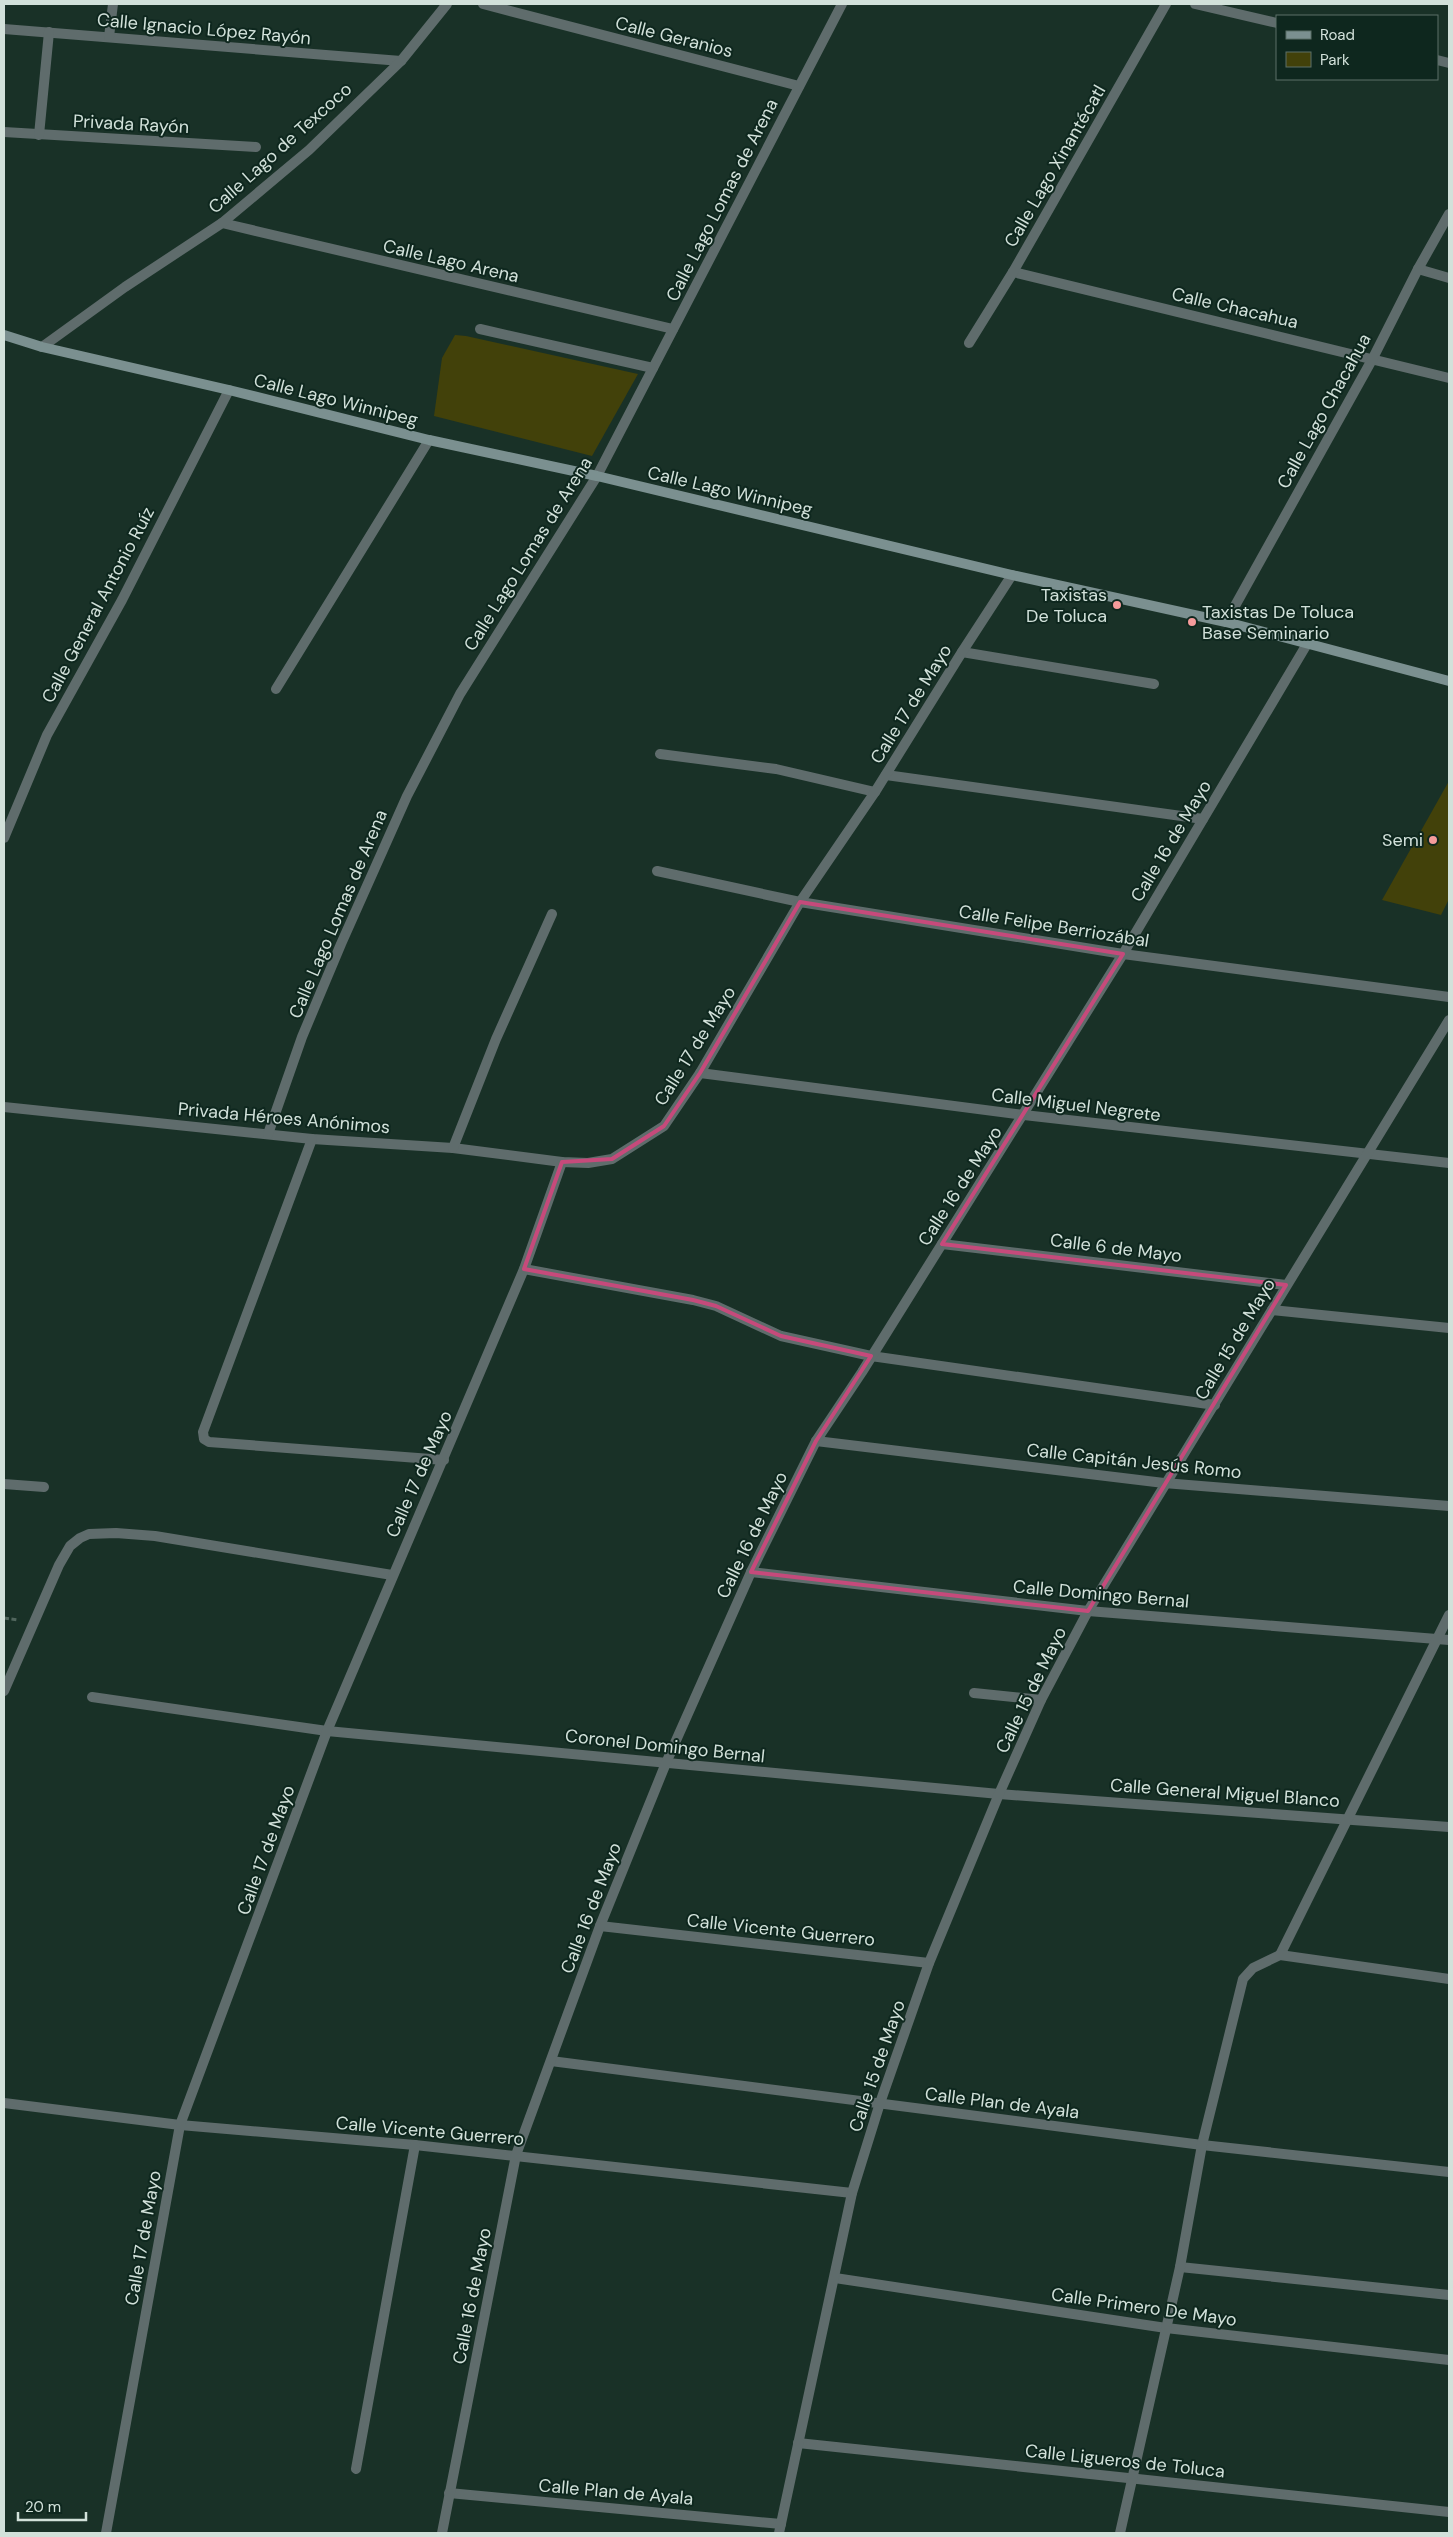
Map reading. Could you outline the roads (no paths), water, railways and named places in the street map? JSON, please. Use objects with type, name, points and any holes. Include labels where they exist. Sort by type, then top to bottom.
[{"type":"main road","name":"Calle Lago Winnipeg","points":[[4,335],[42,346],[429,440],[597,476],[1012,575],[1226,622],[1449,681]]},
{"type":"street","points":[[109,37],[113,4]]},
{"type":"street","name":"Calle Lago de Texcoco","points":[[42,346],[125,287],[222,223],[309,150],[401,61],[447,4]]},
{"type":"street","name":"Calle Geranios","points":[[483,4],[799,86]]},
{"type":"street","name":"Calle Lago Lomas de Arena","points":[[268,1134],[302,1037],[407,796],[460,694],[597,476],[842,4]]},
{"type":"street","name":"Calle Lago Xinantécatl","points":[[969,343],[1013,272],[1166,4]]},
{"type":"street","points":[[1194,4],[1276,23]]},
{"type":"street","name":"Calle Ignacio López Rayón","points":[[4,29],[401,61]]},
{"type":"street","points":[[39,135],[49,32]]},
{"type":"street","name":"Privada Rayón","points":[[4,132],[256,147]]},
{"type":"street","name":"Calle Lago Chacahua","points":[[1226,622],[1373,358],[1418,269],[1449,214]]},
{"type":"street","name":"Calle Lago Arena","points":[[222,223],[673,329]]},
{"type":"street","points":[[1418,269],[1449,278]]},
{"type":"street","name":"Calle Chacahua","points":[[1013,272],[1449,378]]},
{"type":"street","points":[[480,329],[653,368]]},
{"type":"street","name":"Calle General Antonio Ruíz","points":[[4,838],[47,735],[122,600],[229,390]]},
{"type":"street","points":[[276,689],[429,440]]},
{"type":"street","name":"Calle 17 de Mayo","points":[[106,2533],[180,2125],[327,1731],[524,1269],[562,1162],[588,1163],[612,1159],[633,1148],[664,1126],[700,1073],[800,902],[875,792],[1012,575]]},
{"type":"street","name":"Calle 16 de Mayo","points":[[442,2533],[516,2155],[600,1926],[666,1763],[751,1572],[816,1441],[1024,1115],[1124,954],[1307,644]]},
{"type":"street","points":[[962,652],[1154,684]]},
{"type":"street","points":[[660,754],[776,769],[875,792]]},
{"type":"street","points":[[886,775],[1203,819]]},
{"type":"street","name":"Calle Felipe Berriozábal","points":[[657,871],[800,902],[1124,954],[1449,997]]},
{"type":"street","points":[[453,1148],[496,1040],[552,914]]},
{"type":"street","name":"Calle 15 de Mayo","points":[[780,2529],[852,2192],[880,2103],[929,1963],[999,1794],[1041,1700],[1088,1611],[1164,1483],[1215,1405],[1365,1154],[1449,1020]]},
{"type":"street","name":"Calle Miguel Negrete","points":[[700,1073],[1024,1115],[1449,1163]]},
{"type":"street","name":"Privada Héroes Anónimos","points":[[4,1107],[312,1139],[453,1148],[562,1162]]},
{"type":"street","points":[[312,1139],[203,1432],[204,1439],[209,1442],[444,1460]]},
{"type":"street","name":"Calle 6 de Mayo","points":[[942,1244],[1286,1285]]},
{"type":"street","points":[[524,1269],[693,1300],[725,1310],[781,1336],[871,1356],[1215,1405]]},
{"type":"street","points":[[1272,1310],[1449,1328]]},
{"type":"street","name":"Calle Capitán Jesús Romo","points":[[816,1441],[1164,1483],[1449,1506]]},
{"type":"street","points":[[4,1484],[44,1487]]},
{"type":"street","points":[[4,1691],[59,1565],[70,1546],[90,1534],[155,1536],[392,1576]]},
{"type":"street","name":"Calle Domingo Bernal","points":[[751,1572],[1088,1611],[1449,1640]]},
{"type":"street","points":[[1280,1955],[1449,1615]]},
{"type":"street","points":[[974,1693],[1041,1700]]},
{"type":"street","name":"Coronel Domingo Bernal","points":[[92,1697],[327,1731],[485,1744],[999,1794]]},
{"type":"street","name":"Calle General Miguel Blanco","points":[[999,1794],[1347,1818],[1449,1827]]},
{"type":"street","name":"Calle Vicente Guerrero","points":[[600,1926],[929,1963]]},
{"type":"street","points":[[1120,2533],[1180,2267],[1202,2145],[1243,1979],[1253,1968],[1280,1955],[1449,1978]]},
{"type":"street","name":"Calle Plan de Ayala","points":[[551,2061],[1202,2145],[1449,2172]]},
{"type":"street","name":"Calle Vicente Guerrero","points":[[4,2103],[180,2125],[516,2155],[852,2192]]},
{"type":"street","points":[[356,2470],[415,2145]]},
{"type":"street","points":[[1180,2267],[1449,2294]]},
{"type":"street","name":"Calle Primero De Mayo","points":[[835,2278],[1166,2328],[1449,2360]]},
{"type":"street","name":"Calle Ligueros de Toluca","points":[[798,2443],[1449,2512]]},
{"type":"street","name":"Calle Plan de Ayala","points":[[449,2493],[780,2529]]},
{"type":"place","name":"Taxistas De Toluca","points":[[1117,605]]},
{"type":"place","name":"Taxistas De Toluca Base Seminario","points":[[1192,622]]},
{"type":"place","name":"Semi","points":[[1433,840]]}]
